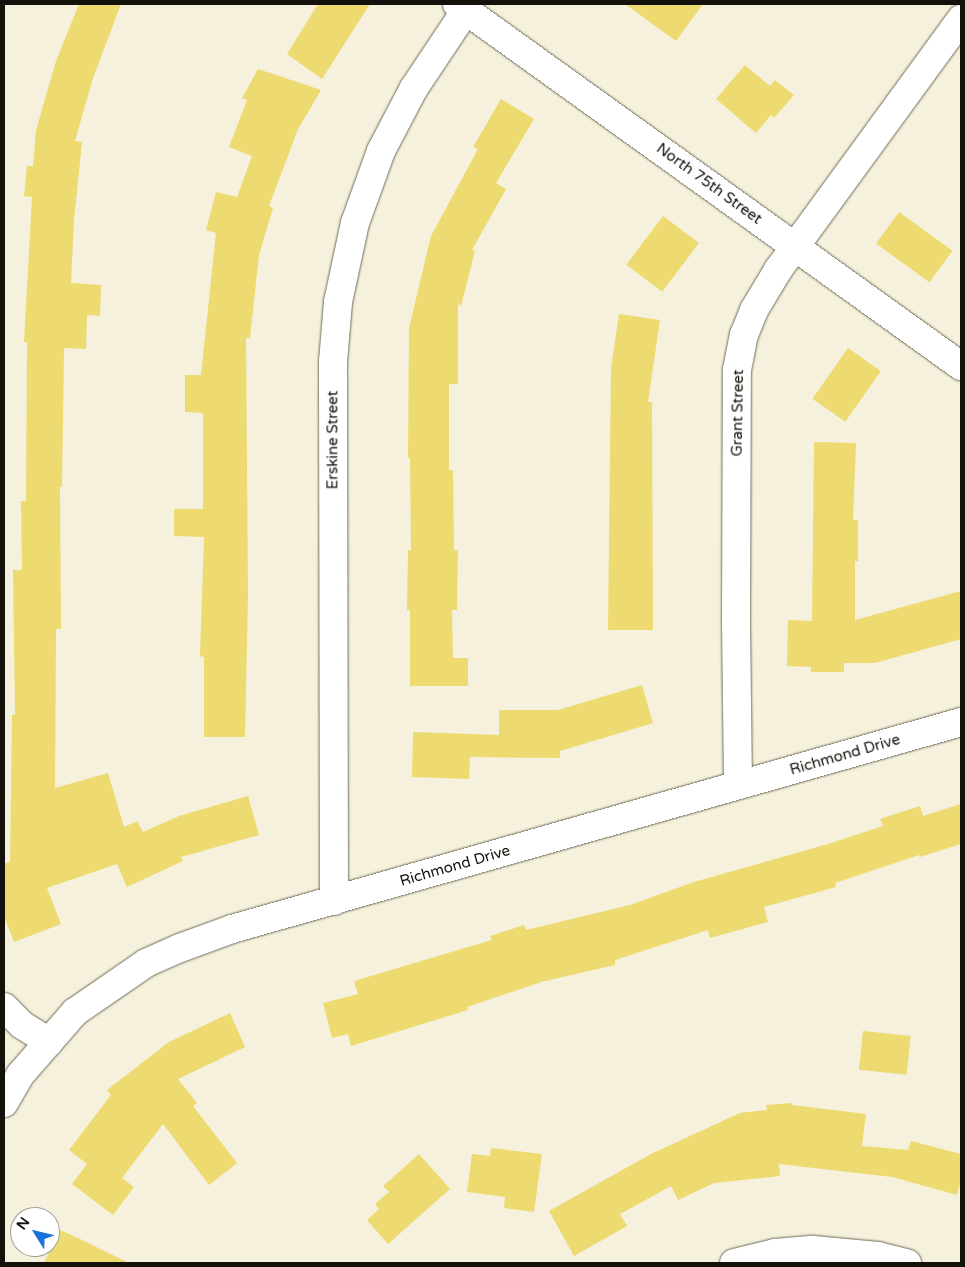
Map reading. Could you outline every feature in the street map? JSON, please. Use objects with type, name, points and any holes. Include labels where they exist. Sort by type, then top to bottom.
[{"type":"street","name":"North 75th Street","points":[[462,7],[961,366]]},
{"type":"street","name":"Erskine Street","points":[[334,901],[333,362],[338,302],[355,223],[381,151],[414,88],[462,7]]},
{"type":"street","name":"Grant Street","points":[[738,785],[736,620],[737,370],[744,335],[754,310],[778,270],[961,19]]},
{"type":"street","name":"Richmond Drive","points":[[4,1102],[20,1076],[75,1012],[146,963],[232,929],[961,722]]},
{"type":"street","points":[[4,1007],[22,1025],[49,1042]]},
{"type":"street","points":[[734,1263],[775,1254],[813,1250],[870,1254],[907,1263]]},
{"type":"building","points":[[79,4],[121,4],[93,78],[75,141],[82,142],[74,220],[71,283],[101,285],[100,316],[87,315],[86,349],[64,348],[62,487],[60,487],[61,629],[56,629],[55,788],[108,773],[124,827],[137,821],[143,832],[179,816],[248,796],[259,835],[181,857],[183,861],[127,887],[117,864],[47,888],[61,924],[14,942],[4,916],[4,864],[10,862],[12,715],[15,715],[13,570],[22,570],[21,501],[26,501],[27,342],[24,342],[32,197],[24,196],[27,166],[33,166],[36,130],[56,61]]},
{"type":"building","points":[[318,4],[370,4],[322,79],[287,54]]},
{"type":"building","points":[[625,4],[703,4],[676,41]]},
{"type":"building","points":[[745,65],[770,86],[775,80],[794,95],[774,118],[771,115],[756,133],[716,99]]},
{"type":"building","points":[[258,69],[321,90],[298,129],[269,206],[273,208],[259,255],[250,338],[246,338],[248,596],[245,737],[204,737],[204,657],[200,656],[204,537],[174,536],[174,509],[203,509],[203,413],[185,412],[185,375],[201,375],[216,233],[206,230],[216,192],[237,197],[252,156],[229,147],[247,100],[242,98]]},
{"type":"building","points":[[501,99],[534,119],[496,183],[506,189],[472,250],[475,251],[461,306],[458,303],[458,384],[449,384],[449,470],[453,470],[454,550],[458,550],[457,610],[452,610],[453,658],[468,658],[468,686],[410,686],[410,610],[407,610],[408,550],[411,550],[410,458],[408,458],[409,328],[431,236],[478,149],[473,147]]},
{"type":"building","points":[[899,212],[952,251],[929,282],[876,244]]},
{"type":"building","points":[[663,216],[699,243],[662,292],[626,265]]},
{"type":"building","points":[[619,314],[660,320],[648,402],[652,402],[653,630],[608,630],[611,368]]},
{"type":"building","points":[[848,348],[881,371],[845,422],[812,399]]},
{"type":"building","points":[[814,442],[856,443],[853,520],[858,520],[858,561],[855,561],[855,620],[961,591],[961,639],[875,663],[844,663],[844,672],[811,672],[811,667],[787,666],[788,620],[812,621]]},
{"type":"building","points":[[642,685],[653,723],[560,751],[560,758],[470,757],[469,779],[412,777],[413,732],[499,735],[499,710],[558,710]]},
{"type":"building","points":[[961,804],[961,844],[920,857],[919,855],[835,883],[836,887],[764,907],[768,922],[710,938],[708,930],[615,960],[615,965],[541,982],[467,1007],[468,1010],[351,1046],[348,1034],[332,1038],[323,1003],[358,994],[354,981],[492,940],[490,936],[524,925],[526,930],[630,905],[694,882],[828,844],[883,826],[880,819],[920,806],[923,816]]},
{"type":"building","points":[[230,1013],[245,1047],[178,1079],[197,1103],[193,1106],[237,1163],[209,1185],[163,1124],[122,1178],[134,1187],[113,1215],[72,1184],[87,1164],[69,1150],[111,1095],[107,1090],[169,1042]]},
{"type":"building","points":[[863,1031],[911,1036],[907,1075],[859,1070]]},
{"type":"building","points":[[792,1103],[792,1105],[866,1114],[862,1146],[908,1150],[911,1141],[961,1154],[961,1179],[957,1195],[892,1177],[779,1164],[780,1176],[714,1183],[678,1200],[671,1186],[620,1214],[627,1226],[574,1256],[549,1211],[651,1154],[740,1113],[767,1110],[766,1105]]},
{"type":"building","points":[[491,1148],[542,1154],[534,1212],[504,1208],[505,1197],[467,1192],[472,1154],[490,1156]]},
{"type":"building","points":[[419,1154],[450,1189],[388,1244],[367,1220],[379,1209],[375,1204],[389,1192],[383,1186]]},
{"type":"building","points":[[60,1230],[129,1263],[44,1263],[47,1257],[60,1257]]}]
